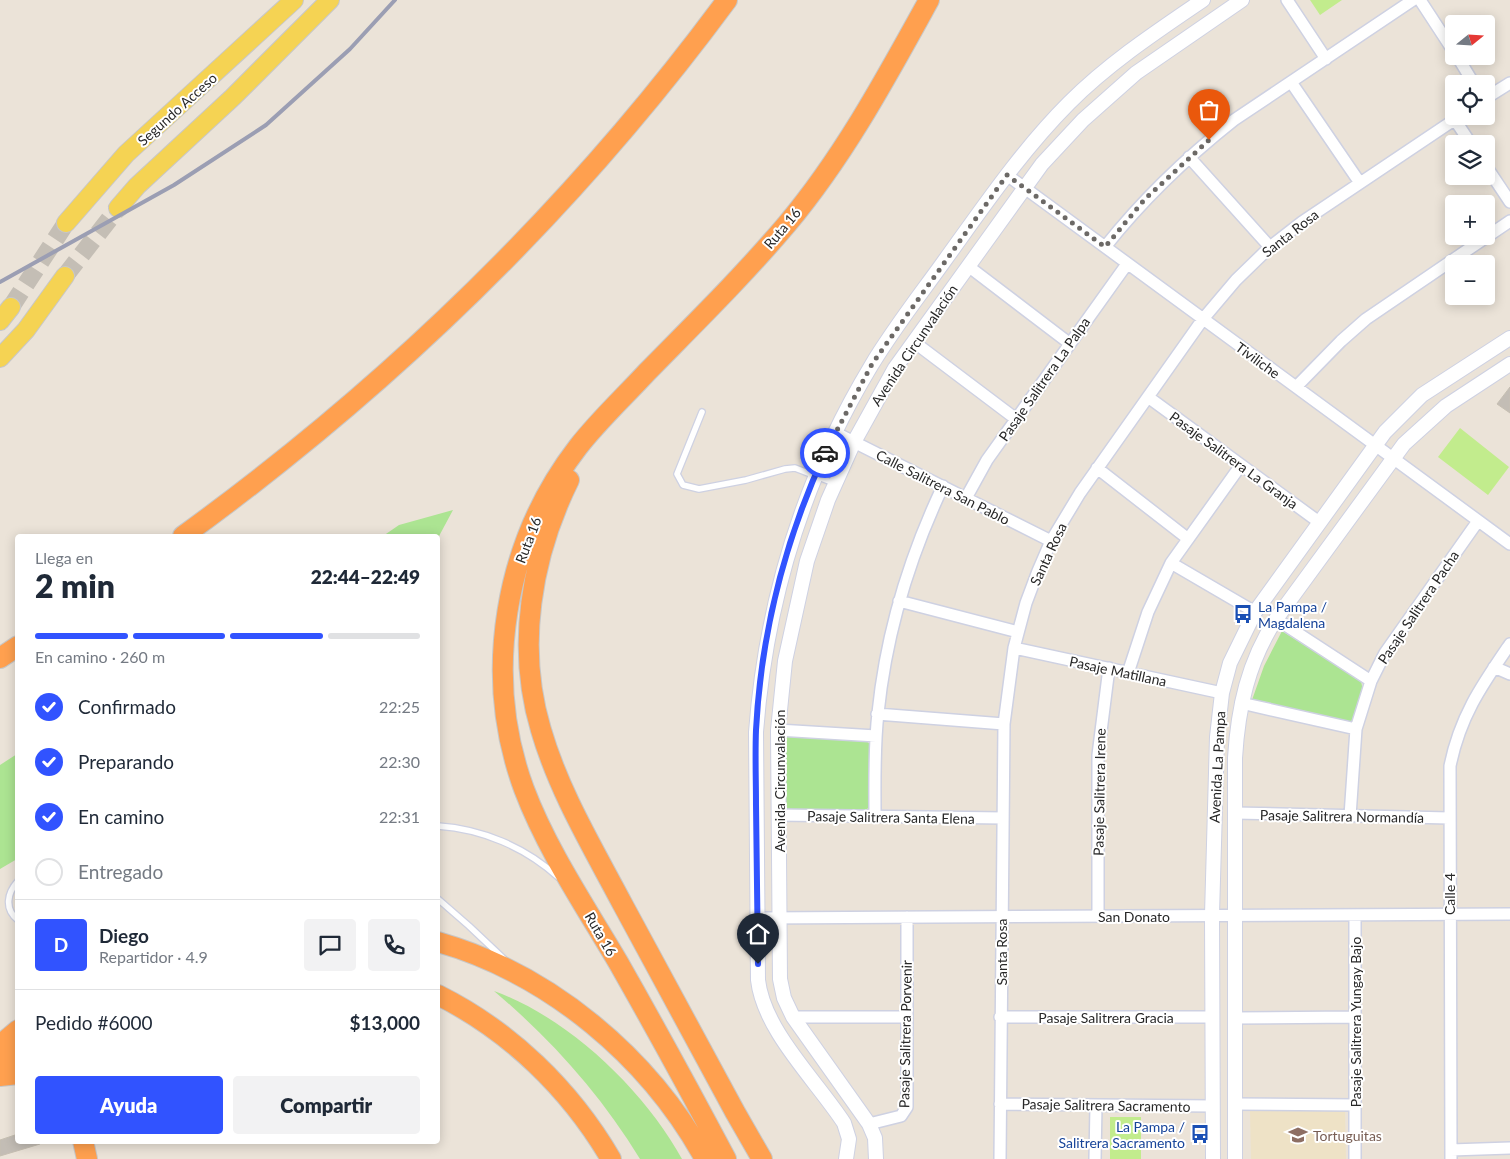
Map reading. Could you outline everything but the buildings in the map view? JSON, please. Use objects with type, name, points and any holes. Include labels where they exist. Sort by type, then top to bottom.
[{"type":"highway","points":[[186,534],[281,462],[343,411],[450,314],[592,167],[661,86],[727,0]]},
{"type":"highway","name":"Ruta 16","points":[[726,1159],[545,836],[516,765],[504,704],[503,650],[512,587],[530,530],[564,466],[609,412],[740,277],[820,182],[879,89],[929,0]]},
{"type":"highway","points":[[609,412],[584,450],[567,483],[541,554],[529,621],[529,664],[535,709],[550,757],[575,815],[762,1159]]},
{"type":"highway","points":[[0,658],[15,648]]},
{"type":"highway","points":[[440,943],[488,960],[523,978],[579,1014],[630,1059],[672,1108],[705,1159]]},
{"type":"highway","points":[[440,996],[497,1031],[537,1065],[573,1103],[611,1159]]},
{"type":"highway","points":[[0,1045],[15,1032]]},
{"type":"highway","points":[[0,1064],[15,1051]]},
{"type":"highway","points":[[0,1076],[15,1074]]},
{"type":"highway","points":[[83,1144],[87,1159]]},
{"type":"main road","name":"Segundo Acceso","points":[[66,223],[126,154],[294,0]]},
{"type":"main road","name":"Segundo Acceso","points":[[118,208],[143,180],[233,97],[330,0]]},
{"type":"main road","points":[[0,358],[26,330],[65,276]]},
{"type":"main road","points":[[0,322],[11,307]]},
{"type":"street","name":"Avenida Circunvalación","points":[[846,1159],[849,1139],[844,1123],[772,1024],[762,1002],[758,980],[756,732],[762,669],[781,573],[814,475],[834,432],[862,381],[893,332],[1007,175],[1048,125],[1096,78],[1152,34],[1203,0]]},
{"type":"street","name":"Avenida Circunvalación","points":[[876,1159],[875,1138],[869,1124],[793,1017],[782,988],[778,730],[785,661],[799,592],[817,531],[854,442],[881,392],[1023,187],[1062,142],[1109,96],[1165,52],[1242,0]]},
{"type":"street","points":[[1287,0],[1326,58]]},
{"type":"street","points":[[1105,247],[1145,199],[1188,157],[1234,120],[1413,0]]},
{"type":"street","points":[[1420,0],[1445,38]]},
{"type":"street","points":[[1291,82],[1360,183]]},
{"type":"street","points":[[1495,92],[1510,83]]},
{"type":"street","name":"Santa Rosa","points":[[1000,1159],[1004,724],[1014,648],[1038,571],[1051,541],[1080,493],[1203,319],[1236,280],[1270,247],[1447,125]]},
{"type":"street","points":[[1188,157],[1270,247]]},
{"type":"street","name":"Tiviliche","points":[[1007,175],[1510,544]]},
{"type":"street","points":[[1495,180],[1510,202]]},
{"type":"street","points":[[1296,388],[1341,341],[1366,319],[1510,221]]},
{"type":"street","name":"Pasaje Salitrera La Palpa","points":[[966,498],[982,469],[1016,418],[1127,264]]},
{"type":"street","points":[[968,266],[1070,343]]},
{"type":"street","name":"Avenida La Pampa","points":[[1213,1159],[1212,915],[1217,737],[1222,693],[1236,649],[1255,612],[1374,445],[1396,419],[1422,395],[1510,338]]},
{"type":"street","points":[[914,342],[1016,418]]},
{"type":"street","name":"Avenida La Pampa","points":[[1234,1159],[1236,740],[1242,703],[1255,658],[1276,619],[1392,458],[1431,418],[1510,364]]},
{"type":"street","name":"Pasaje Salitrera La Granja","points":[[1148,397],[1320,522]]},
{"type":"street","name":"Calle Salitrera San Pablo","points":[[834,432],[1051,541]]},
{"type":"street","points":[[1128,673],[1145,619],[1171,563],[1187,538],[1241,465]]},
{"type":"street","points":[[1098,468],[1187,538]]},
{"type":"street","points":[[875,816],[876,736],[886,656],[899,601],[919,541],[942,486]]},
{"type":"street","name":"Pasaje Salitrera Pacha","points":[[1350,816],[1356,730],[1371,681],[1385,654],[1478,521]]},
{"type":"street","points":[[1171,563],[1255,612]]},
{"type":"street","points":[[899,601],[1018,632]]},
{"type":"street","points":[[1276,619],[1371,681]]},
{"type":"street","name":"Calle 4","points":[[1451,1154],[1450,766],[1458,731],[1471,702],[1510,644]]},
{"type":"street","name":"Pasaje Matillana","points":[[1014,648],[1222,693]]},
{"type":"street","points":[[1494,667],[1510,674]]},
{"type":"street","name":"Pasaje Salitrera Irene","points":[[1098,916],[1098,755],[1109,668]]},
{"type":"street","points":[[1242,703],[1356,730]]},
{"type":"street","points":[[878,714],[1004,724]]},
{"type":"street","points":[[778,730],[876,736]]},
{"type":"street","name":"Pasaje Salitrera Normandía","points":[[1235,814],[1449,818]]},
{"type":"street","name":"Pasaje Salitrera Santa Elena","points":[[778,815],[1003,818]]},
{"type":"street","name":"Pasaje Salitrera Yungay Bajo","points":[[1355,914],[1356,1159]]},
{"type":"street","name":"San Donato","points":[[758,918],[1510,914]]},
{"type":"street","name":"Pasaje Salitrera Porvenir","points":[[869,1124],[898,1118],[906,1111],[907,917]]},
{"type":"street","points":[[793,1017],[907,1018]]},
{"type":"street","name":"Pasaje Salitrera Gracia","points":[[1000,1017],[1212,1017]]},
{"type":"street","points":[[1234,1018],[1355,1017]]},
{"type":"street","name":"Pasaje Salitrera Sacramento","points":[[1000,1104],[1213,1106]]},
{"type":"street","points":[[1234,1104],[1355,1105]]},
{"type":"street","points":[[1095,1159],[1096,1105]]},
{"type":"street","points":[[1451,1154],[1510,1148]]},
{"type":"lane","points":[[702,412],[677,474],[683,485],[699,489],[795,468],[835,484]]},
{"type":"lane","points":[[440,826],[488,836],[522,850],[562,880],[592,919]]},
{"type":"lane","points":[[15,884],[12,887],[8,900],[9,909],[15,916]]},
{"type":"lane","points":[[440,901],[523,978]]},
{"type":"shaded area","name":"Tortuguitas","points":[[1345,1109],[1346,1159],[1251,1159],[1250,1111]]},
{"type":"green space","points":[[1310,0],[1342,0],[1320,15]]},
{"type":"green space","points":[[1460,428],[1509,467],[1488,495],[1438,457]]},
{"type":"green space","points":[[453,510],[440,534],[386,534],[399,525]]},
{"type":"green space","points":[[1282,631],[1361,681],[1363,691],[1354,721],[1349,723],[1252,700],[1264,666]]},
{"type":"green space","points":[[789,734],[865,740],[871,745],[872,804],[865,811],[788,811],[784,807],[784,738]]},
{"type":"green space","points":[[15,755],[15,860],[0,869],[0,765]]},
{"type":"green space","points":[[494,991],[522,1003],[550,1019],[602,1059],[647,1107],[682,1159],[640,1159],[609,1113],[574,1069],[536,1029]]},
{"type":"green space","points":[[1110,1117],[1141,1117],[1141,1159],[1110,1159]]},
{"type":"tunnel","points":[[65,276],[118,208]]},
{"type":"tunnel","points":[[11,307],[66,223]]},
{"type":"railway","points":[[0,282],[174,185],[266,125],[350,49],[395,0]]},
{"type":"way so far","points":[[825,453],[834,432],[872,364],[893,332],[1007,175],[1105,247],[1145,199],[1188,157],[1209,140]]},
{"type":"place","name":"La Pampa / Magdalena","points":[[1243,614]]},
{"type":"place","name":"La Pampa / Salitrera Sacramento","points":[[1200,1134]]},
{"type":"place","name":"Tortuguitas","points":[[1298,1135]]},
{"type":"route","points":[[758,964],[756,732],[762,669],[781,573],[802,507],[825,453]]}]
